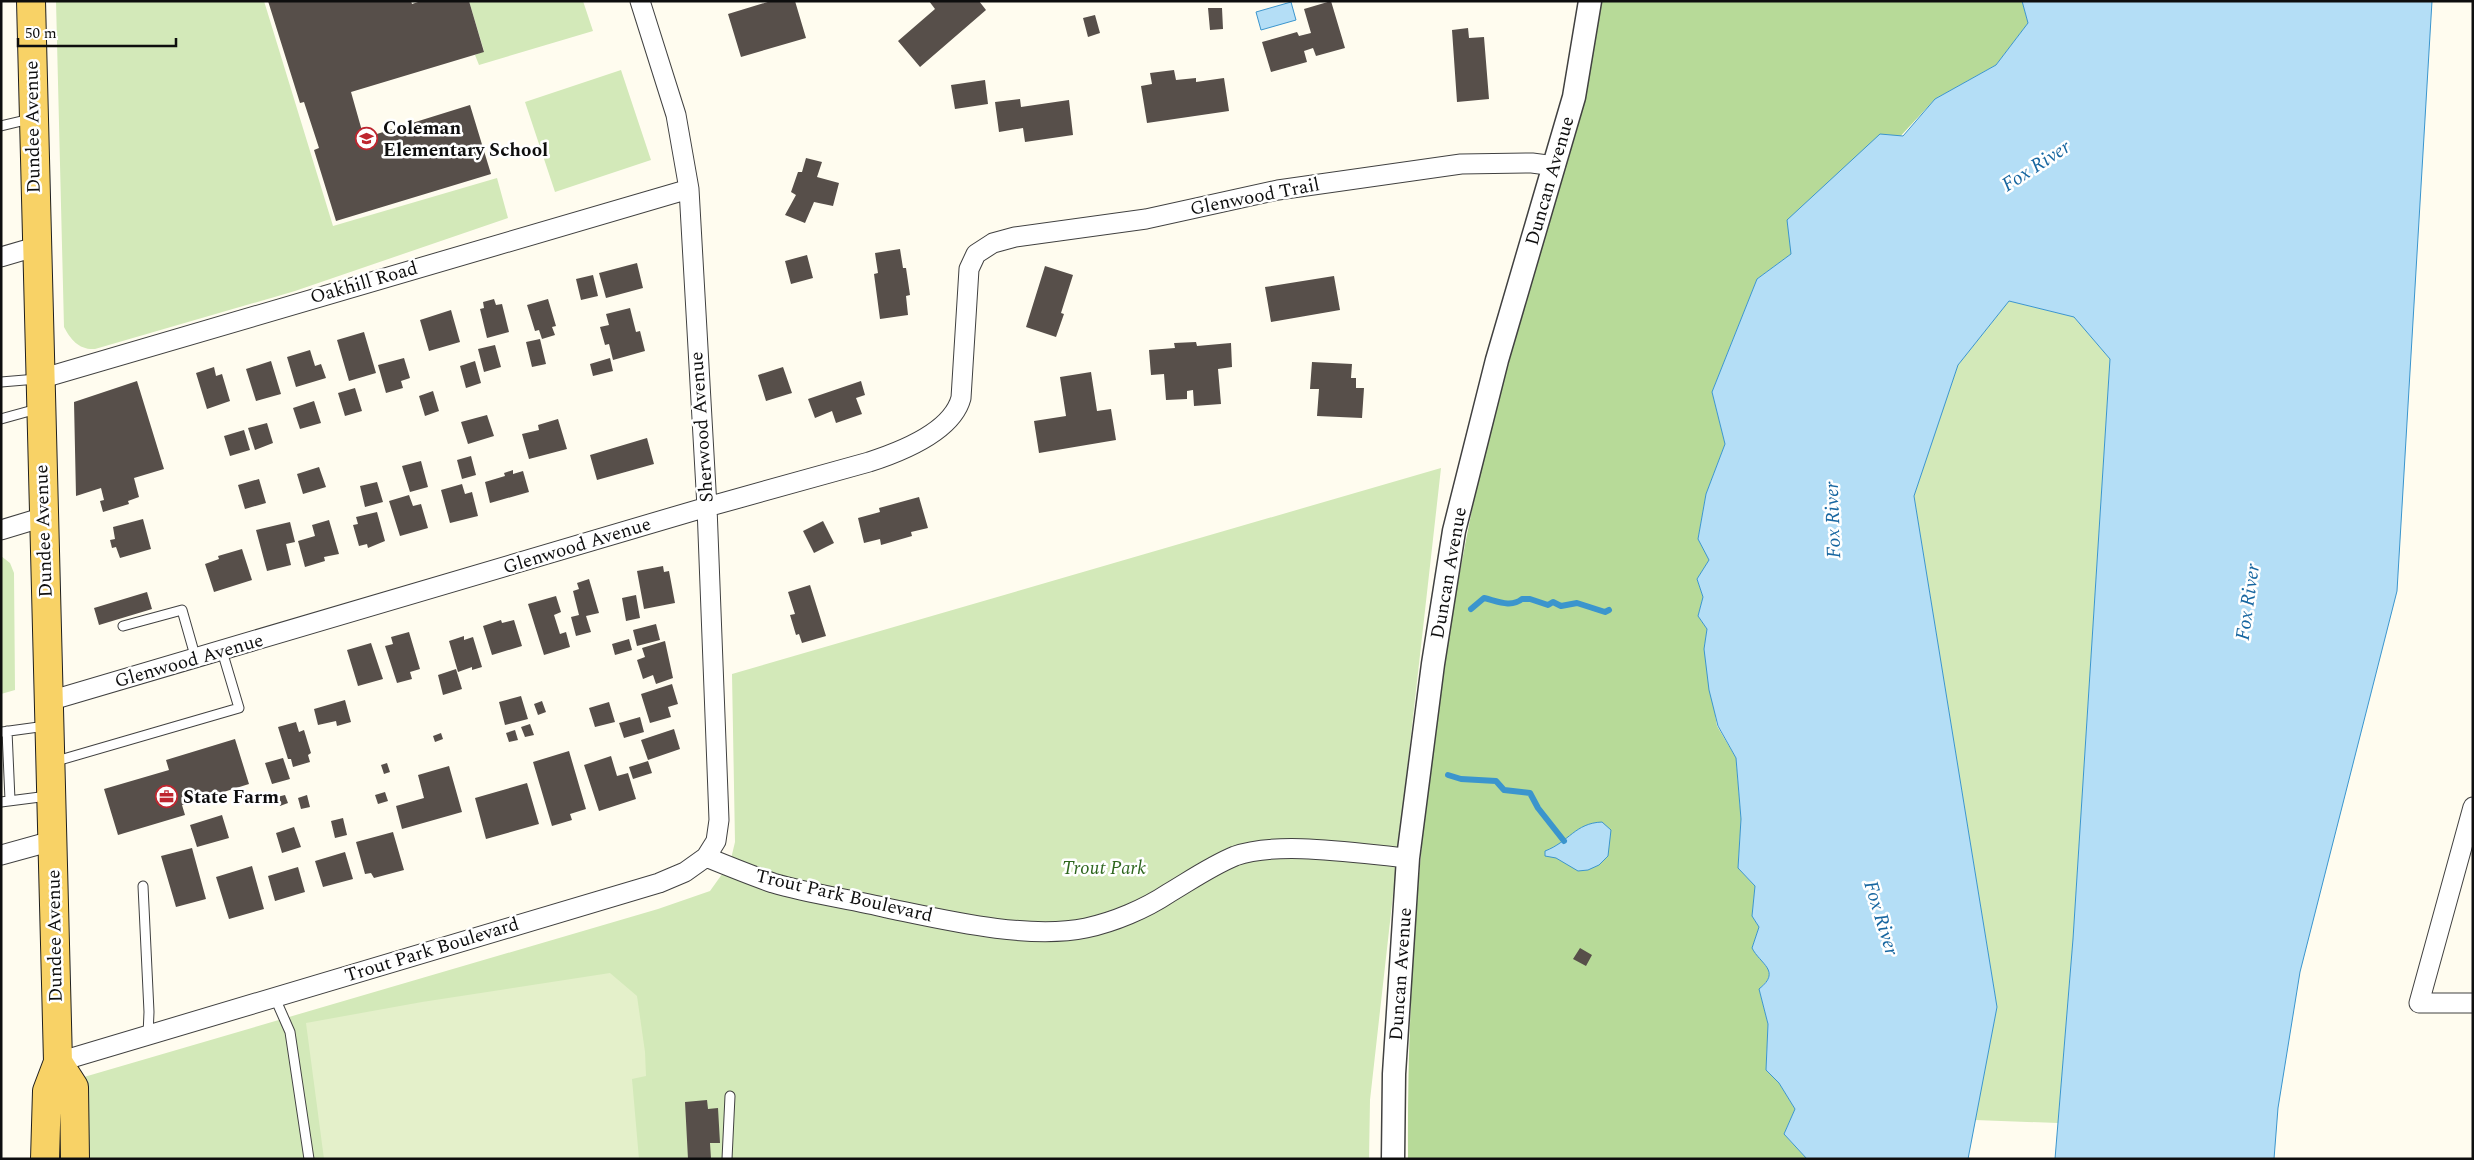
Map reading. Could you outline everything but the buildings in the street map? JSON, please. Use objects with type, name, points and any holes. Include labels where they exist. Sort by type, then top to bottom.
[{"type":"main road","name":"Dundee Avenue","points":[[30,1],[58,1062],[47,1091],[44,1159]]},
{"type":"main road","points":[[58,1062],[74,1087],[74,1159]]},
{"type":"street","name":"Sherwood Avenue","points":[[640,1],[678,122],[689,189],[707,507],[719,820],[716,841],[706,857]]},
{"type":"street","name":"Duncan Avenue","points":[[1394,1159],[1394,1074],[1408,858],[1433,664],[1454,531],[1496,360],[1574,97],[1590,1]]},
{"type":"street","name":"Glenwood Trail","points":[[969,269],[976,254],[993,243],[1015,236],[1146,219],[1278,190],[1461,164],[1532,163],[1555,166]]},
{"type":"street","name":"Oakhill Road","points":[[40,379],[689,189]]},
{"type":"street","points":[[1,257],[36,247]]},
{"type":"street","name":"Glenwood Avenue","points":[[49,714],[196,659],[707,507],[888,456],[922,440],[943,425],[958,410],[962,398],[969,269]]},
{"type":"street","points":[[1,530],[44,517]]},
{"type":"street","points":[[2473,806],[2470,827],[2419,1003],[2473,1003]]},
{"type":"street","points":[[1,855],[52,841]]},
{"type":"street","name":"Trout Park Boulevard","points":[[58,1062],[659,883],[685,872],[706,857],[775,883],[940,919],[1004,929],[1069,931],[1086,928],[1120,917],[1168,894],[1200,872],[1237,856],[1257,851],[1325,851],[1408,858]]},
{"type":"lane","points":[[1,126],[33,118]]},
{"type":"lane","points":[[1,382],[40,379]]},
{"type":"lane","points":[[1,419],[40,408]]},
{"type":"lane","points":[[123,626],[182,610],[196,659]]},
{"type":"lane","points":[[50,763],[239,708],[222,651]]},
{"type":"lane","points":[[49,714],[4,732],[6,801],[51,796]]},
{"type":"lane","points":[[143,886],[150,1012],[148,1035]]},
{"type":"lane","points":[[275,998],[290,1032],[309,1159]]},
{"type":"lane","points":[[728,1159],[730,1096]]},
{"type":"green space","points":[[56,1],[264,1],[333,226],[497,178],[508,218],[295,291],[95,349],[84,348],[73,340],[64,327]]},
{"type":"green space","points":[[469,1],[583,1],[593,31],[479,65],[475,55],[484,51]]},
{"type":"green space","points":[[1601,1],[2022,1],[2028,23],[1996,65],[1935,99],[1791,254],[1757,279],[1712,392],[1725,444],[1706,494],[1698,539],[1709,560],[1697,579],[1703,597],[1698,616],[1707,629],[1704,649],[1717,726],[1736,758],[1741,819],[1738,868],[1755,886],[1752,916],[1759,927],[1752,948],[1769,972],[1769,977],[1759,989],[1768,1024],[1766,1070],[1779,1083],[1795,1109],[1784,1134],[1807,1159],[1408,1159],[1413,961],[1420,862],[1444,665],[1480,470],[1503,373],[1553,209],[1581,106]]},
{"type":"green space","points":[[621,70],[651,160],[555,192],[525,102]]},
{"type":"green space","points":[[2009,301],[2074,317],[2110,359],[2073,939],[2058,1123],[1975,1120],[1997,1007],[1914,496],[1958,365]]},
{"type":"green space","name":"Trout Park","points":[[1441,468],[1370,1100],[1369,1159],[88,1159],[84,1077],[658,909],[710,891],[730,863],[735,842],[732,674]]},
{"type":"green space","points":[[1,556],[10,563],[14,573],[15,690],[1,694]]},
{"type":"green space","points":[[610,973],[637,996],[645,1052],[646,1076],[632,1079],[639,1159],[324,1159],[306,1023],[422,1002]]},
{"type":"water","name":"Fox River","points":[[2022,1],[2432,1],[2397,591],[2300,972],[2278,1108],[2274,1159],[2055,1159],[2073,939],[2110,359],[2074,317],[2009,301],[1958,365],[1914,496],[1997,1007],[1968,1159],[1807,1159],[1784,1134],[1795,1109],[1779,1083],[1766,1070],[1768,1024],[1759,989],[1766,983],[1769,972],[1752,948],[1759,927],[1752,916],[1755,886],[1738,868],[1741,819],[1736,758],[1718,726],[1709,690],[1704,649],[1707,629],[1698,616],[1703,597],[1697,579],[1709,560],[1698,539],[1706,494],[1725,444],[1712,392],[1757,279],[1791,254],[1787,220],[1880,134],[1903,136],[1935,99],[1996,65],[2028,23]]},
{"type":"water","points":[[1291,2],[1296,20],[1261,30],[1256,12]]},
{"type":"water","points":[[1602,822],[1611,830],[1608,856],[1599,865],[1588,870],[1578,871],[1556,858],[1545,856],[1545,851],[1560,843],[1578,829],[1593,823]]},
{"type":"waterway","points":[[1471,609],[1484,598],[1509,603],[1530,599],[1548,605],[1553,602],[1561,606],[1577,603],[1605,612],[1609,610]]},
{"type":"waterway","points":[[1448,775],[1461,779],[1496,781],[1504,790],[1530,793],[1538,808],[1564,841]]},
{"type":"place","name":"Coleman Elementary School","points":[[367,139]]},
{"type":"place","name":"State Farm","points":[[167,797]]}]
